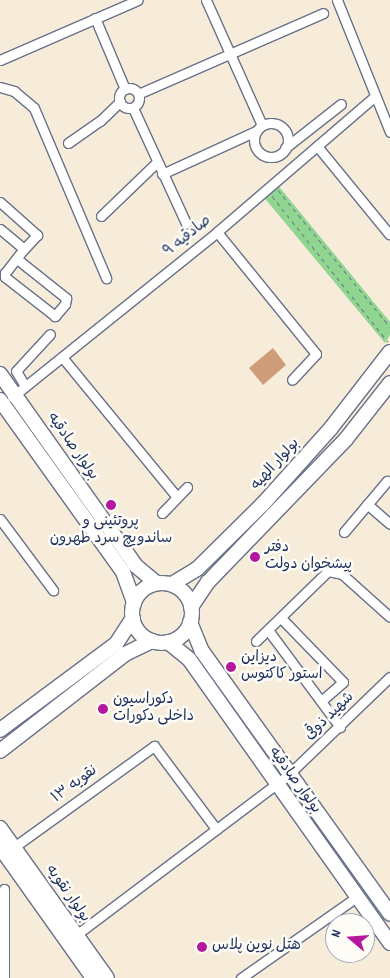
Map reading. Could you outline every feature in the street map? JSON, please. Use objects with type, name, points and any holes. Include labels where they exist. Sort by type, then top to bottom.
[{"type":"main road","name":"بولوار الهیه","points":[[172,584],[197,569],[262,505],[332,428],[390,352]]},
{"type":"main road","name":"بولوار صادقیه","points":[[0,374],[20,391],[136,566],[156,583]]},
{"type":"main road","points":[[191,607],[208,582],[346,439],[390,383]]},
{"type":"main road","name":"بولوار صادقیه","points":[[1,403],[123,572],[134,603]]},
{"type":"main road","points":[[0,751],[125,654],[152,641],[168,642],[182,635],[190,622],[191,607],[184,593],[172,584],[156,583],[142,590],[134,603],[133,618],[139,632],[152,641]]},
{"type":"main road","points":[[0,730],[116,644],[133,618]]},
{"type":"main road","name":"بولوار صادقیه","points":[[190,622],[202,651],[288,775],[390,914]]},
{"type":"main road","name":"بولوار صادقیه","points":[[168,642],[189,659],[390,943]]},
{"type":"main road","points":[[189,659],[192,649],[202,651]]},
{"type":"main road","name":"بولوار نقویه","points":[[0,828],[7,847],[93,978]]},
{"type":"main road","name":"بولوار نقویه","points":[[7,847],[107,978]]},
{"type":"street","points":[[0,60],[138,0]]},
{"type":"street","points":[[206,0],[232,54],[259,128],[254,140],[262,154],[270,157],[285,148],[341,104]]},
{"type":"street","points":[[337,0],[374,97],[390,132]]},
{"type":"street","points":[[138,94],[323,14]]},
{"type":"street","points":[[95,18],[125,89]]},
{"type":"street","points":[[0,87],[14,91],[34,108],[106,278]]},
{"type":"street","points":[[125,89],[132,89],[138,94]]},
{"type":"street","points":[[125,89],[120,95],[120,102],[125,108],[133,108]]},
{"type":"street","points":[[133,108],[138,102],[138,94]]},
{"type":"street","name":"صادقیه ۹","points":[[1,403],[20,391],[217,232],[269,185],[374,97]]},
{"type":"street","points":[[68,143],[100,121],[120,102]]},
{"type":"street","points":[[133,108],[156,163],[186,223]]},
{"type":"street","points":[[162,174],[271,123],[286,131],[285,148]]},
{"type":"street","points":[[317,146],[389,234]]},
{"type":"street","points":[[101,216],[156,163]]},
{"type":"street","points":[[0,202],[37,232],[36,238],[24,249],[17,259],[5,277],[55,316],[66,304],[66,298],[17,259]]},
{"type":"street","points":[[0,229],[24,249]]},
{"type":"street","points":[[217,232],[316,354],[292,380]]},
{"type":"street","points":[[20,391],[16,370],[50,334]]},
{"type":"street","points":[[62,357],[177,497]]},
{"type":"street","points":[[344,532],[387,481]]},
{"type":"street","points":[[162,513],[187,487]]},
{"type":"street","points":[[368,504],[390,524]]},
{"type":"street","points":[[0,519],[53,590]]},
{"type":"street","points":[[256,641],[328,571],[334,570],[390,616]]},
{"type":"street","points":[[281,618],[343,682],[321,701]]},
{"type":"street","points":[[268,630],[340,727]]},
{"type":"street","name":"شهید ذوقی","points":[[76,935],[288,775],[388,683]]},
{"type":"street","name":"نقویه ۱۳","points":[[7,847],[154,746],[216,829]]},
{"type":"street","points":[[4,889],[4,978]]},
{"type":"street","points":[[242,978],[358,896]]},
{"type":"path","points":[[269,185],[390,327]]},
{"type":"path","points":[[269,185],[390,344]]},
{"type":"green space","points":[[276,183],[390,322],[390,335],[385,343],[262,195]]},
{"type":"building","points":[[273,348],[286,365],[263,385],[249,368]]},
{"type":"place","name":"پروتئینی و ساندویچ سرد طهرون","points":[[111,505]]},
{"type":"place","name":"دفتر پیشخوان دولت","points":[[255,557]]},
{"type":"place","name":"دیزاین استور کاکتوس","points":[[231,667]]},
{"type":"place","name":"دکوراسیون داخلی دکورات","points":[[103,709]]},
{"type":"place","name":"هتل نوین پلاس","points":[[202,947]]}]
